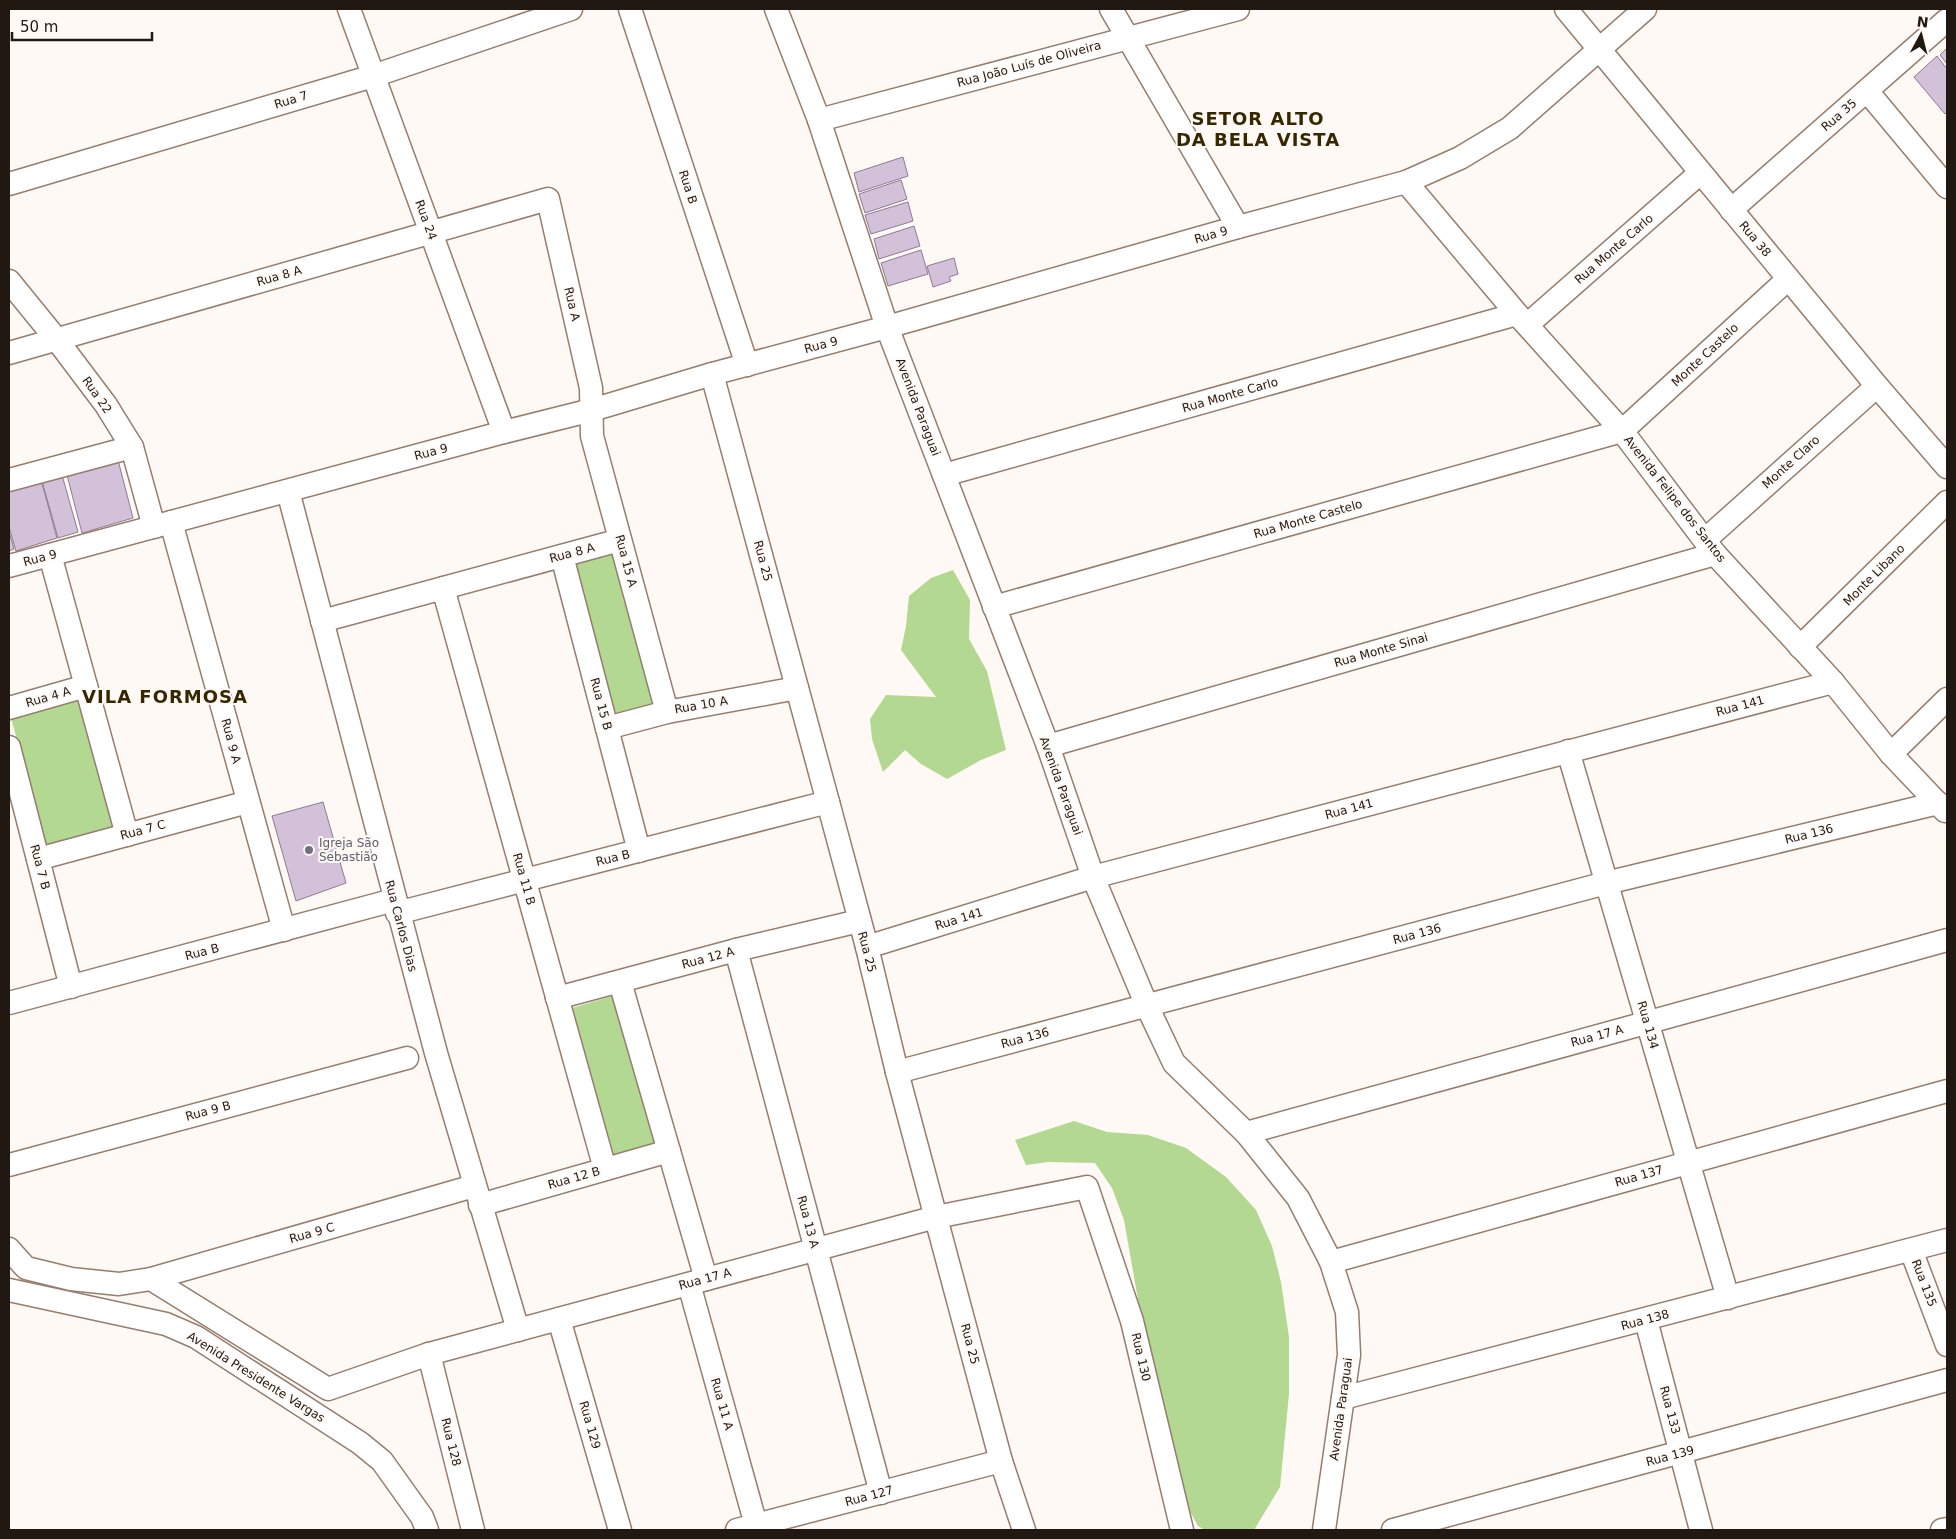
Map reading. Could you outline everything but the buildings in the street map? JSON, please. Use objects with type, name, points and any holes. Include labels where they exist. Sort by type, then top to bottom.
[{"type":"street","name":"Rua 24","points":[[349,9],[504,432]]},
{"type":"street","name":"Rua 7","points":[[9,184],[373,76],[571,9]]},
{"type":"street","name":"Rua B","points":[[630,9],[747,365]]},
{"type":"street","name":"Avenida Paraguai","points":[[776,9],[819,120],[887,327],[1048,746],[1093,877],[1147,1006],[1174,1064],[1246,1133],[1298,1198],[1331,1262],[1347,1312],[1349,1355],[1324,1530]]},
{"type":"street","points":[[1112,9],[1238,227]]},
{"type":"street","name":"Rua João Luís de Oliveira","points":[[819,120],[1238,9]]},
{"type":"street","name":"Rua 38","points":[[1566,9],[1877,386],[1947,467]]},
{"type":"street","name":"Rua 9","points":[[9,566],[592,410],[712,374],[1406,182],[1460,158],[1510,128],[1645,9]]},
{"type":"street","name":"Rua 35","points":[[1731,210],[1947,20]]},
{"type":"street","points":[[1867,91],[1947,187]]},
{"type":"street","name":"Rua Monte Carlo","points":[[944,475],[1522,320],[1700,173]]},
{"type":"street","name":"Avenida Felipe dos Santos","points":[[1406,182],[1522,320],[1622,431],[1711,546],[1833,682],[1891,754],[1943,808]]},
{"type":"street","name":"Rua 8 A","points":[[9,353],[548,199]]},
{"type":"street","name":"Rua A","points":[[548,199],[591,388],[592,410]]},
{"type":"street","name":"Monte Castelo","points":[[1622,431],[1788,279]]},
{"type":"street","name":"Rua 22","points":[[9,281],[57,340],[106,406],[132,448],[163,525]]},
{"type":"street","name":"Rua 25","points":[[712,374],[867,947],[897,1072],[1001,1461],[1024,1530]]},
{"type":"street","name":"Monte Claro","points":[[1711,546],[1877,386]]},
{"type":"street","name":"Rua 15 A","points":[[592,410],[592,436],[667,712]]},
{"type":"street","name":"Rua Monte Castelo","points":[[994,607],[1622,431]]},
{"type":"street","points":[[9,480],[132,448]]},
{"type":"street","name":"Rua Carlos Dias","points":[[288,491],[396,907],[477,1196],[518,1330]]},
{"type":"street","name":"Monte Libano","points":[[1800,647],[1947,502]]},
{"type":"street","name":"Rua 9 A","points":[[163,525],[248,802],[284,930]]},
{"type":"street","name":"Rua 8 A","points":[[322,621],[620,540]]},
{"type":"street","name":"Rua Monte Sinai","points":[[1048,746],[1711,546]]},
{"type":"street","points":[[50,555],[127,835]]},
{"type":"street","name":"Rua 15 B","points":[[562,556],[639,851]]},
{"type":"street","name":"Rua 11 B","points":[[443,588],[605,1169]]},
{"type":"street","name":"Rua 141","points":[[867,947],[1093,877],[1833,682]]},
{"type":"street","name":"Rua 4 A","points":[[9,708],[86,686]]},
{"type":"street","name":"Rua 10 A","points":[[607,728],[667,712],[797,688]]},
{"type":"street","points":[[1891,754],[1947,699]]},
{"type":"street","name":"Rua 7 B","points":[[9,747],[71,986]]},
{"type":"street","name":"Rua 134","points":[[1568,752],[1728,1298]]},
{"type":"street","name":"Rua 7 C","points":[[38,859],[248,802]]},
{"type":"street","name":"Rua B","points":[[9,1003],[284,930],[524,881],[828,802]]},
{"type":"street","name":"Rua 136","points":[[897,1072],[1606,883],[1943,808]]},
{"type":"street","name":"Rua 12 A","points":[[558,998],[736,950],[859,922]]},
{"type":"street","name":"Rua 17 A","points":[[1246,1133],[1947,940]]},
{"type":"street","name":"Rua 13 A","points":[[736,950],[881,1493]]},
{"type":"street","points":[[620,982],[669,1151],[697,1281]]},
{"type":"street","name":"Rua 9 B","points":[[9,1165],[407,1058]]},
{"type":"street","name":"Rua 137","points":[[1331,1262],[1947,1091]]},
{"type":"street","name":"Rua 12 B","points":[[477,1196],[605,1169],[669,1151]]},
{"type":"street","name":"Rua 17 A","points":[[151,1279],[328,1389],[429,1354],[936,1217],[1087,1187]]},
{"type":"street","name":"Rua 130","points":[[1087,1187],[1132,1321],[1182,1530]]},
{"type":"street","name":"Rua 9 C","points":[[9,1249],[26,1268],[71,1279],[119,1284],[151,1279],[477,1196]]},
{"type":"street","name":"Rua 138","points":[[1343,1398],[1947,1240]]},
{"type":"street","name":"Rua 135","points":[[1911,1250],[1947,1344]]},
{"type":"street","name":"Rua 11 A","points":[[697,1281],[747,1528]]},
{"type":"street","name":"Avenida Presidente Vargas","points":[[9,1290],[166,1324],[196,1337],[360,1443],[375,1455],[422,1517],[427,1530]]},
{"type":"street","name":"Rua 129","points":[[559,1319],[620,1530]]},
{"type":"street","name":"Rua 133","points":[[1646,1320],[1701,1530]]},
{"type":"street","name":"Rua 128","points":[[429,1354],[473,1530]]},
{"type":"street","name":"Rua 139","points":[[1393,1530],[1947,1380]]},
{"type":"street","name":"Rua 127","points":[[747,1528],[1001,1461]]},
{"type":"street","points":[[1942,1530],[1947,1529]]},
{"type":"green space","points":[[616,554],[656,705],[613,716],[573,565]]},
{"type":"green space","points":[[953,570],[970,600],[969,639],[987,671],[1006,750],[981,760],[947,779],[921,764],[905,750],[883,772],[872,739],[870,719],[886,695],[936,697],[901,650],[909,596],[931,578]]},
{"type":"green space","points":[[80,699],[116,827],[46,845],[45,839],[40,837],[33,798],[11,718]]},
{"type":"green space","points":[[616,995],[656,1145],[612,1158],[572,1008]]},
{"type":"green space","points":[[1074,1121],[1107,1132],[1148,1135],[1186,1148],[1226,1177],[1256,1210],[1272,1246],[1281,1282],[1289,1337],[1289,1394],[1280,1487],[1254,1530],[1205,1530],[1198,1526],[1175,1484],[1146,1345],[1124,1220],[1112,1188],[1095,1163],[1048,1162],[1026,1165],[1015,1140]]},
{"type":"place","name":"Igreja São Sebastião","points":[[309,850]]},
{"type":"district","name":"SETOR ALTO DA BELA VISTA","points":[[1258,129]]},
{"type":"district","name":"VILA FORMOSA","points":[[165,697]]}]
